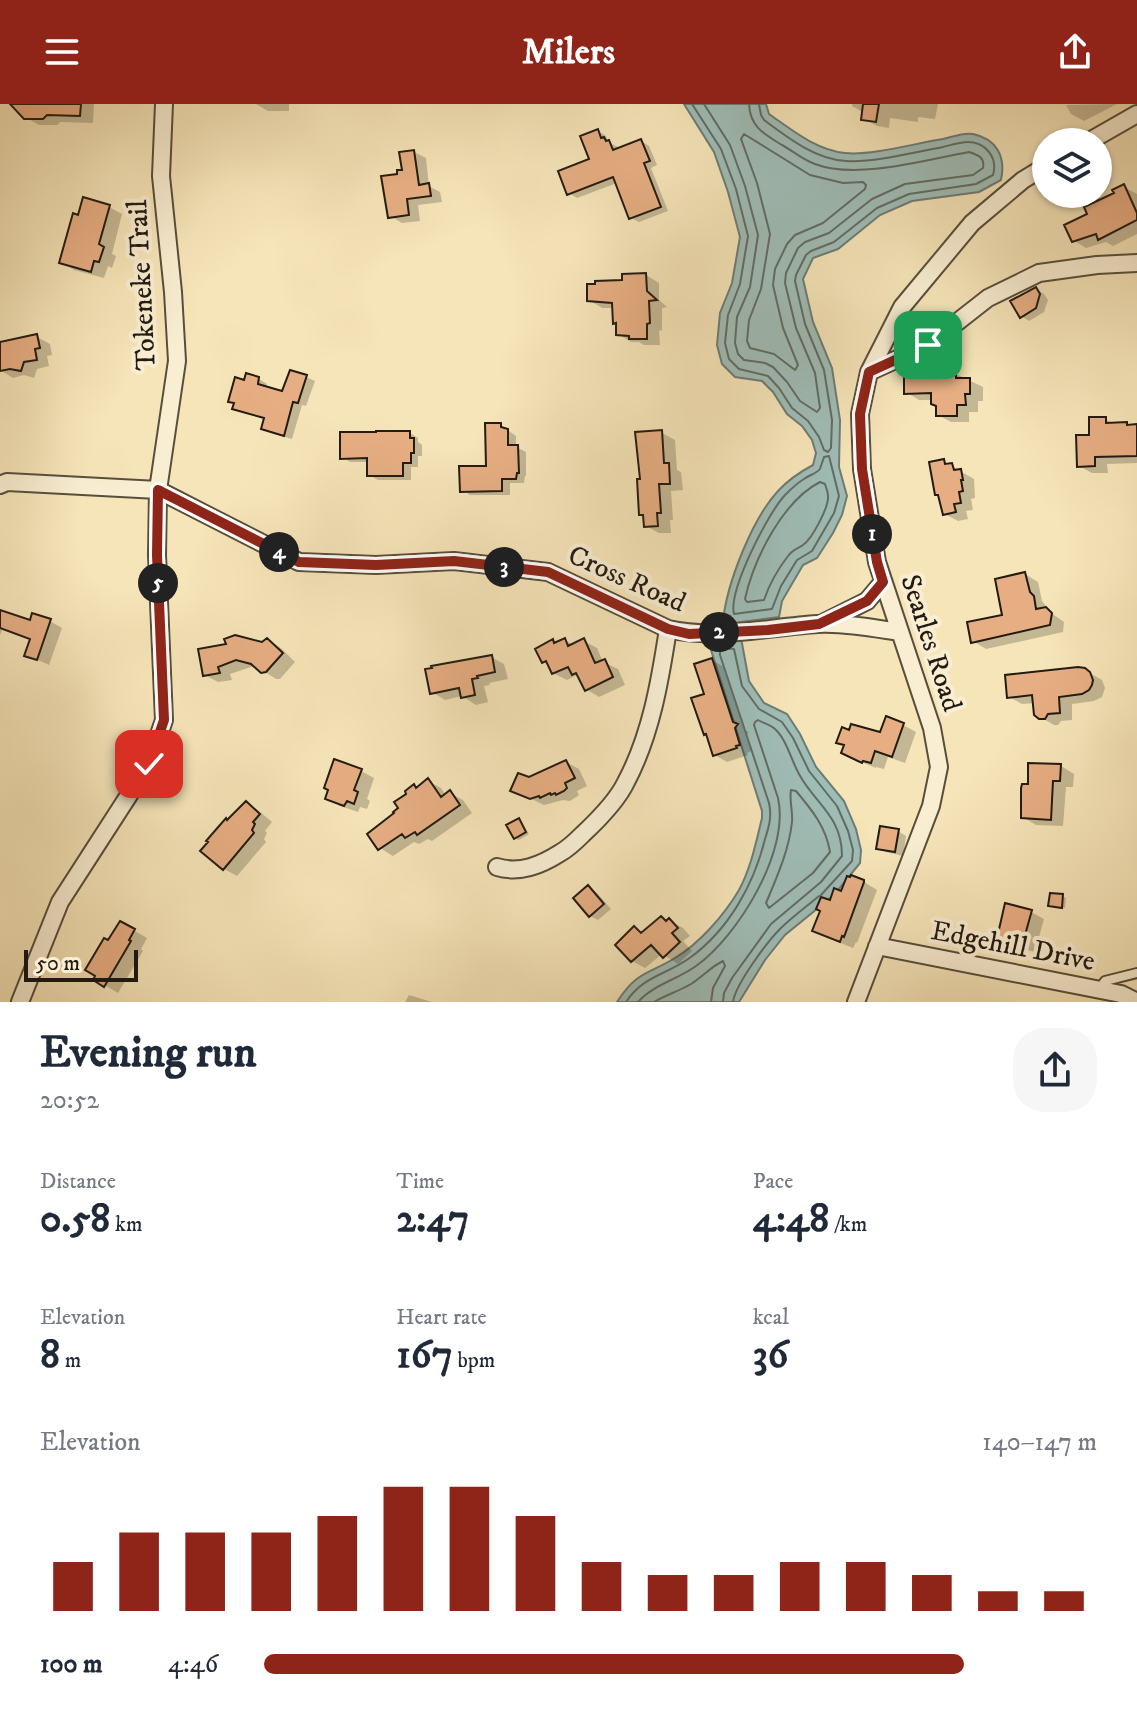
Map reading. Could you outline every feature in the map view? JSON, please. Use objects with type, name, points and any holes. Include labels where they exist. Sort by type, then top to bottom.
[{"type":"street","name":"Tokeneke Trail","points":[[20,1002],[60,902],[149,764],[164,720],[157,555],[158,490],[177,361],[161,176],[164,104]]},
{"type":"street","points":[[1112,128],[1137,114]]},
{"type":"street","name":"Searles Road","points":[[856,1002],[931,806],[939,767],[932,728],[877,562],[862,469],[860,414],[869,372],[902,307],[972,223],[1032,175]]},
{"type":"street","points":[[869,372],[928,345],[988,298],[1039,273],[1137,263]]},
{"type":"street","name":"Cross Road","points":[[2,481],[158,490],[299,562],[376,565],[454,561],[548,572],[668,629],[689,634],[819,624],[900,632]]},
{"type":"street","name":"Cross Road","points":[[819,624],[867,601],[883,582]]},
{"type":"street","points":[[497,867],[511,871],[544,863],[567,849],[598,820],[626,784],[655,699],[668,629]]},
{"type":"street","name":"Edgehill Drive","points":[[877,946],[1121,994],[1137,1002]]},
{"type":"lane","points":[[1098,990],[1105,981],[1137,973]]},
{"type":"water","points":[[684,104],[766,104],[769,114],[805,138],[824,148],[845,153],[880,151],[973,134],[988,140],[1001,157],[1001,180],[979,192],[912,201],[880,215],[838,249],[813,258],[803,279],[813,322],[832,368],[840,420],[839,467],[847,496],[833,533],[817,558],[803,565],[782,601],[779,617],[733,623],[723,621],[735,571],[750,534],[768,503],[794,476],[813,465],[816,453],[812,440],[802,426],[787,414],[762,381],[735,377],[722,364],[717,345],[720,313],[732,283],[740,237],[714,152]]},
{"type":"water","points":[[741,638],[749,681],[764,703],[787,714],[816,767],[844,801],[856,829],[861,850],[860,863],[834,895],[785,935],[739,1002],[617,1002],[637,979],[684,952],[711,928],[739,890],[750,864],[762,811],[711,650],[713,640]]},
{"type":"building","points":[[10,104],[81,104],[80,116],[47,115],[43,119],[24,119]]},
{"type":"building","points":[[863,104],[879,104],[876,122],[861,120]]},
{"type":"building","points":[[598,129],[601,138],[609,140],[613,150],[641,139],[650,161],[644,163],[661,207],[629,219],[613,177],[567,195],[558,171],[589,159],[580,136]]},
{"type":"building","points":[[414,150],[419,185],[429,183],[431,196],[407,199],[409,215],[388,218],[381,176],[397,174],[397,170],[402,170],[399,152]]},
{"type":"building","points":[[1124,184],[1137,220],[1098,240],[1096,234],[1072,242],[1064,225],[1087,214],[1084,208],[1112,208],[1112,190]]},
{"type":"building","points":[[83,197],[110,205],[99,244],[104,247],[99,262],[94,261],[91,272],[59,263],[73,213],[78,215]]},
{"type":"building","points":[[646,273],[647,291],[657,300],[649,301],[647,339],[616,335],[612,303],[587,301],[587,284],[622,280],[622,274]]},
{"type":"building","points":[[1036,287],[1040,294],[1036,308],[1020,318],[1010,301]]},
{"type":"building","points":[[37,334],[40,348],[35,349],[37,360],[24,362],[21,371],[0,371],[0,342]]},
{"type":"building","points":[[290,370],[307,375],[298,403],[293,402],[284,436],[261,429],[264,418],[232,409],[234,403],[228,402],[235,377],[244,380],[246,373],[259,377],[258,384],[282,391]]},
{"type":"building","points":[[942,372],[956,372],[956,378],[970,378],[970,394],[965,394],[966,405],[957,405],[957,416],[936,416],[931,393],[904,394],[904,377],[942,375]]},
{"type":"building","points":[[1089,417],[1106,417],[1106,423],[1137,424],[1137,456],[1095,457],[1095,466],[1077,467],[1076,435],[1089,435]]},
{"type":"building","points":[[485,423],[501,423],[501,427],[508,429],[508,445],[518,445],[519,473],[516,479],[502,479],[502,491],[460,492],[459,466],[486,466]]},
{"type":"building","points":[[662,430],[664,463],[669,463],[670,484],[659,484],[661,513],[657,513],[658,526],[644,527],[643,515],[639,515],[637,479],[640,479],[635,432]]},
{"type":"building","points":[[410,431],[410,438],[414,438],[414,453],[411,453],[411,463],[403,463],[403,476],[367,476],[367,458],[340,459],[340,432]]},
{"type":"building","points":[[944,459],[945,464],[952,463],[954,470],[961,469],[963,491],[959,492],[961,503],[954,504],[956,512],[943,515],[938,495],[935,495],[929,462]]},
{"type":"building","points":[[1025,572],[1036,609],[1046,607],[1052,613],[1050,625],[971,643],[967,622],[1002,615],[995,579]]},
{"type":"building","points":[[0,610],[30,620],[32,613],[51,619],[37,660],[24,656],[30,639],[0,628]]},
{"type":"building","points":[[235,635],[262,642],[267,638],[283,653],[266,672],[261,673],[251,664],[236,660],[218,667],[220,673],[203,676],[198,649],[226,644],[224,639]]},
{"type":"building","points":[[565,638],[568,646],[584,638],[595,663],[605,659],[613,677],[585,691],[576,673],[572,675],[568,667],[552,674],[535,649],[553,639],[554,643]]},
{"type":"building","points":[[492,655],[495,672],[472,679],[475,695],[461,698],[459,688],[430,694],[425,669]]},
{"type":"building","points":[[712,658],[733,722],[738,724],[735,728],[740,745],[713,756],[691,698],[704,694],[694,664]]},
{"type":"building","points":[[1078,667],[1090,672],[1092,685],[1082,694],[1059,697],[1060,713],[1039,719],[1034,715],[1032,695],[1007,698],[1005,675]]},
{"type":"building","points":[[886,716],[904,723],[892,757],[875,751],[871,763],[862,763],[841,753],[844,745],[836,743],[842,727],[849,730],[851,724],[880,732]]},
{"type":"building","points":[[334,759],[362,769],[354,790],[358,792],[354,804],[347,801],[344,806],[325,799],[328,790],[324,788]]},
{"type":"building","points":[[566,760],[575,778],[565,783],[567,788],[564,791],[530,799],[510,791],[518,773],[529,777]]},
{"type":"building","points":[[1028,763],[1061,764],[1060,781],[1053,781],[1051,820],[1021,818],[1021,788],[1022,784],[1028,784]]},
{"type":"building","points":[[428,778],[441,797],[450,790],[460,805],[417,835],[415,832],[405,838],[402,834],[378,850],[367,834],[394,813],[398,808],[394,802],[406,794],[405,791],[414,784],[416,788]]},
{"type":"building","points":[[246,801],[260,814],[253,822],[254,833],[223,870],[200,851],[226,818]]},
{"type":"building","points":[[519,818],[526,832],[514,839],[506,825]]},
{"type":"building","points":[[880,826],[899,829],[895,852],[876,849]]},
{"type":"building","points":[[847,876],[864,882],[844,937],[840,942],[812,931],[820,911],[816,909],[821,897],[830,900],[834,888],[841,891]]},
{"type":"building","points":[[588,885],[604,904],[589,917],[573,898]]},
{"type":"building","points":[[1050,893],[1063,894],[1062,908],[1048,906]]},
{"type":"building","points":[[1005,903],[1032,910],[1022,946],[1011,943],[1008,950],[995,947]]},
{"type":"building","points":[[661,916],[666,921],[669,918],[678,928],[672,933],[680,942],[663,958],[651,945],[631,962],[615,945],[634,926],[641,933]]},
{"type":"building","points":[[120,921],[135,929],[104,987],[85,970],[104,938],[108,940]]},
{"type":"route","points":[[149,764],[164,720],[157,555],[158,490],[299,562],[376,565],[454,561],[548,572],[668,629],[689,634],[819,624],[867,601],[883,582],[862,469],[860,414],[869,372],[928,345]]}]
